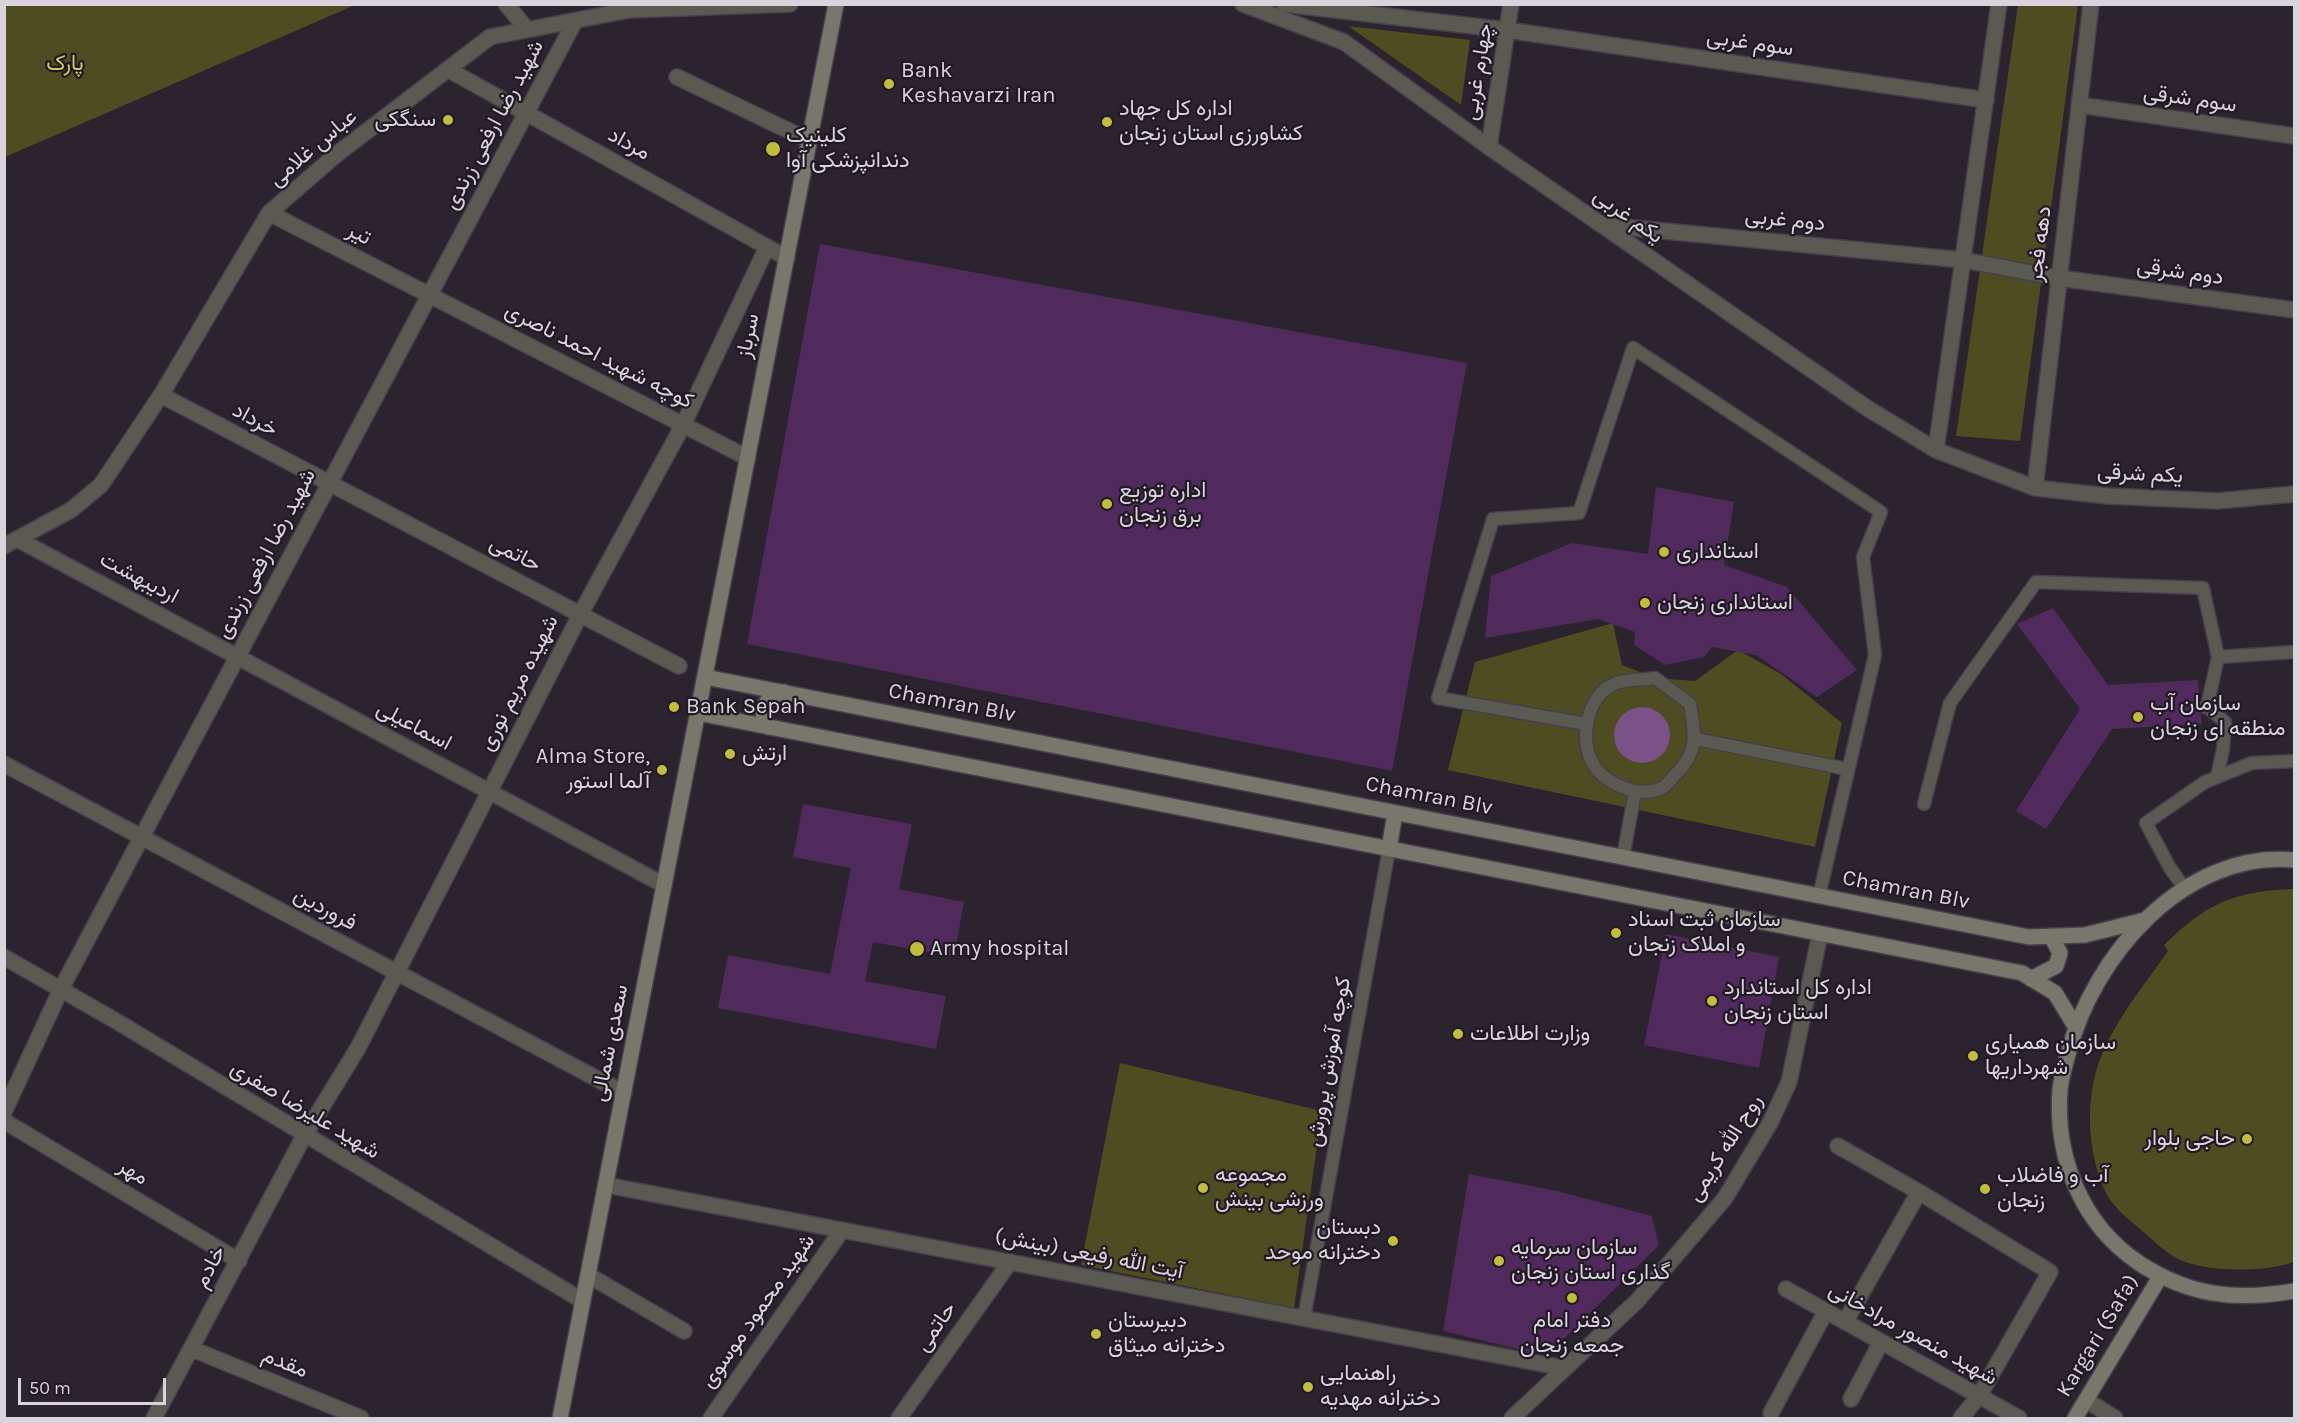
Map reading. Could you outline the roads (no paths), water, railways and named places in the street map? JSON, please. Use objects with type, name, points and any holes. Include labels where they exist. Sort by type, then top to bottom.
[{"type":"main road","name":"سرباز","points":[[705,677],[836,4]]},
{"type":"main road","name":"Chamran Blv","points":[[705,677],[2029,937],[2085,935],[2145,920]]},
{"type":"main road","name":"سعدی شمالی","points":[[560,1419],[705,677]]},
{"type":"main road","points":[[768,727],[762,712],[765,705],[769,698],[784,692]]},
{"type":"main road","points":[[698,713],[2022,973],[2055,993],[2075,1026]]},
{"type":"main road","points":[[1389,849],[1395,813]]},
{"type":"main road","points":[[2295,860],[2280,859],[2237,865],[2196,881],[2145,920],[2104,969],[2075,1026],[2060,1088],[2060,1133],[2070,1177],[2092,1218],[2122,1252],[2160,1277],[2203,1293],[2249,1298],[2295,1291]]},
{"type":"main road","points":[[2031,979],[2056,966],[2060,953],[2051,936]]},
{"type":"main road","name":"Kargari (Safa)","points":[[2075,1419],[2160,1277]]},
{"type":"street","points":[[506,4],[526,28]]},
{"type":"street","name":"عباس غلامی","points":[[12,543],[71,510],[101,485],[161,395],[269,213],[338,154],[490,37],[526,28],[629,10],[790,4]]},
{"type":"street","name":"یکم غربی","points":[[1243,4],[1344,42],[1489,147],[1867,408],[1936,450],[1986,469]]},
{"type":"street","name":"سوم غربی","points":[[1284,4],[1507,30],[1986,100]]},
{"type":"street","name":"چهارم غربی","points":[[1489,147],[1511,4]]},
{"type":"street","points":[[1936,450],[1999,4]]},
{"type":"street","name":"دهه فجر","points":[[2035,488],[2091,4]]},
{"type":"street","name":"شهید رضا ارفعی زرندی","points":[[4,1112],[61,989],[575,21]]},
{"type":"street","name":"مرداد","points":[[449,70],[787,258]]},
{"type":"street","points":[[677,77],[810,141]]},
{"type":"street","name":"سوم شرقی","points":[[2079,105],[2295,136]]},
{"type":"street","name":"تیر","points":[[269,213],[429,295]]},
{"type":"street","name":"دوم غربی","points":[[1602,225],[1963,260],[2059,278]]},
{"type":"street","name":"شهیده مریم نوری","points":[[304,1136],[358,1048],[581,613],[683,425],[767,247]]},
{"type":"street","name":"دوم شرقی","points":[[2059,278],[2295,310]]},
{"type":"street","name":"کوچه شهید احمد ناصری","points":[[429,295],[748,458]]},
{"type":"street","name":"خرداد","points":[[161,395],[329,484]]},
{"type":"street","name":"یکم شرقی","points":[[1986,469],[2035,488],[2108,496],[2217,501],[2295,494]]},
{"type":"street","name":"حاتمی","points":[[329,484],[581,613],[679,666]]},
{"type":"street","name":"اردیبهشت","points":[[12,543],[237,657]]},
{"type":"street","name":"اسماعیلی","points":[[237,657],[664,885]]},
{"type":"street","name":"فروردین","points":[[4,764],[624,1093]]},
{"type":"street","name":"روح الله کریمی","points":[[1512,1419],[1636,1301],[1725,1198],[1770,1123],[1789,1082],[1820,934]]},
{"type":"street","name":"شهید علیرضا صفری","points":[[4,957],[583,1301]]},
{"type":"street","name":"مهر","points":[[4,1121],[239,1260]]},
{"type":"street","name":"خادم","points":[[154,1419],[304,1136]]},
{"type":"street","points":[[1838,1146],[1919,1191],[2050,1272],[1979,1396],[1961,1419]]},
{"type":"street","name":"آیت الله رفیعی (بینش)","points":[[606,1185],[1564,1368]]},
{"type":"street","points":[[1845,1322],[1919,1191]]},
{"type":"street","name":"شهید محمود موسوی","points":[[711,1419],[842,1230]]},
{"type":"street","name":"حاتمی","points":[[899,1419],[1010,1262]]},
{"type":"street","points":[[588,1275],[684,1330]]},
{"type":"street","name":"شهید منصور مرادخانی","points":[[1786,1289],[2019,1419]]},
{"type":"street","points":[[1771,1413],[1826,1311]]},
{"type":"street","points":[[1851,1398],[1881,1342]]},
{"type":"street","name":"مقدم","points":[[192,1348],[361,1419]]},
{"type":"street","points":[[2086,1401],[2115,1419]]},
{"type":"lane","points":[[1586,724],[1438,698],[1493,519],[1579,513],[1633,348],[1881,512],[1863,557],[1875,655],[1819,896]]},
{"type":"lane","points":[[1924,804],[1950,703],[2036,582],[2203,588],[2218,657],[2206,707],[2224,722],[2223,749],[2217,777]]},
{"type":"lane","points":[[2218,657],[2295,652]]},
{"type":"lane","points":[[1655,678],[1690,704],[1696,739],[1682,769],[1662,788],[1635,792],[1606,777],[1591,759],[1586,724],[1594,700],[1615,684],[1655,678]]},
{"type":"lane","points":[[1696,739],[1847,769]]},
{"type":"lane","points":[[2185,889],[2169,868],[2146,823],[2205,782],[2217,777],[2252,763],[2295,761]]},
{"type":"lane","points":[[1623,857],[1635,792]]},
{"type":"lane","name":"کوچه آموزش پرورش","points":[[1304,1318],[1389,849]]},
{"type":"place","name":"Bank Keshavarzi Iran","points":[[889,84]]},
{"type":"place","name":"سنگکی","points":[[448,120]]},
{"type":"place","name":"اداره کل جهاد کشاورزی استان زنجان","points":[[1107,122]]},
{"type":"place","name":"کلینیک دندانپزشکی آوا","points":[[773,149]]},
{"type":"place","name":"اداره توزیع برق زنجان","points":[[1107,504]]},
{"type":"place","name":"استانداری","points":[[1664,552]]},
{"type":"place","name":"استانداری زنجان","points":[[1645,603]]},
{"type":"place","name":"Bank Sepah","points":[[674,707]]},
{"type":"place","name":"سازمان آب منطقه ای زنجان","points":[[2138,717]]},
{"type":"place","name":"ارتش","points":[[730,754]]},
{"type":"place","name":"Alma Store, آلما استور","points":[[662,770]]},
{"type":"place","name":"سازمان ثبت اسناد و املاک زنجان","points":[[1616,933]]},
{"type":"place","name":"Army hospital","points":[[917,949]]},
{"type":"place","name":"اداره کل استاندارد استان زنجان","points":[[1712,1001]]},
{"type":"place","name":"وزارت اطلاعات","points":[[1458,1034]]},
{"type":"place","name":"سازمان همیاری شهرداریها","points":[[1973,1056]]},
{"type":"place","name":"حاجی بلوار","points":[[2247,1139]]},
{"type":"place","name":"مجموعه ورزشی بینش","points":[[1203,1188]]},
{"type":"place","name":"آب و فاضلاب زنجان","points":[[1985,1189]]},
{"type":"place","name":"دبستان دخترانه موحد","points":[[1393,1241]]},
{"type":"place","name":"سازمان سرمایه گذاری استان زنجان","points":[[1499,1261]]},
{"type":"place","name":"دفتر امام جمعه زنجان","points":[[1572,1298]]},
{"type":"place","name":"دبیرستان دخترانه میثاق","points":[[1096,1334]]},
{"type":"place","name":"راهنمایی دخترانه مهدیه","points":[[1308,1387]]},
{"type":"park label","name":"پارک","points":[[65,64]]}]
